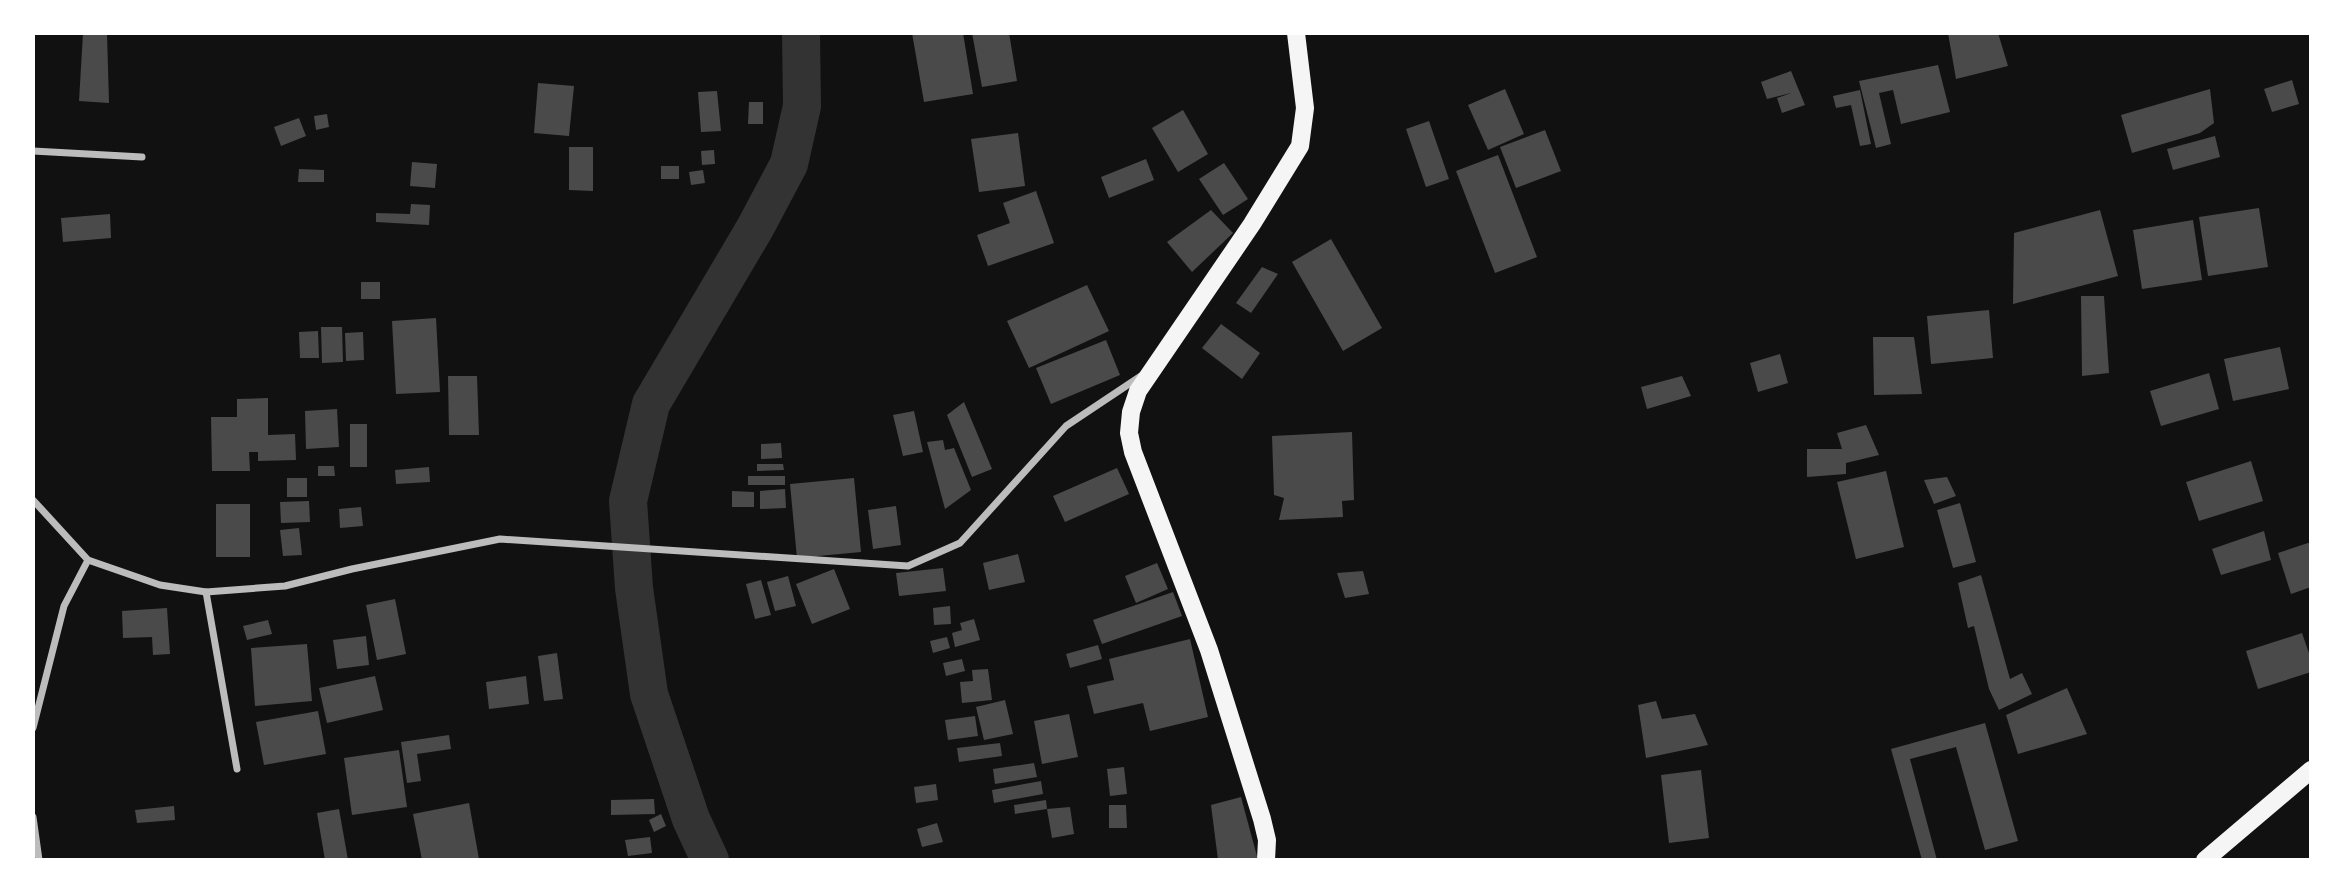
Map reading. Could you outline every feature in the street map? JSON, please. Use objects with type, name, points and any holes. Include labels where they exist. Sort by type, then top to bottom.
[{"type":"main road","points":[[1266,860],[1262,819],[1209,650],[1133,452],[1129,433],[1130,412],[1150,370],[1252,224],[1300,146],[1306,108],[1296,33]]},
{"type":"main road","points":[[2205,860],[2311,770]]},
{"type":"street","points":[[33,151],[142,156]]},
{"type":"street","points":[[33,500],[88,560],[160,585],[206,592],[285,586],[352,569],[500,539],[769,559],[908,566],[960,543],[1066,426],[1150,370]]},
{"type":"street","points":[[33,728],[64,607],[88,560]]},
{"type":"street","points":[[206,592],[219,683],[237,768]]},
{"type":"street","points":[[33,817],[38,860]]},
{"type":"building","points":[[83,33],[107,33],[109,103],[79,101]]},
{"type":"building","points":[[912,33],[963,33],[973,94],[924,102]]},
{"type":"building","points":[[972,33],[1009,33],[1017,81],[982,87]]},
{"type":"building","points":[[1948,33],[1998,33],[2008,66],[1956,79]]},
{"type":"building","points":[[1938,65],[1950,112],[1901,124],[1893,90],[1879,93],[1891,144],[1876,148],[1859,81]]},
{"type":"building","points":[[1791,71],[1805,105],[1782,113],[1777,98],[1791,93],[1767,99],[1761,82]]},
{"type":"building","points":[[2292,80],[2299,104],[2272,112],[2264,89]]},
{"type":"building","points":[[538,83],[574,86],[569,136],[534,133]]},
{"type":"building","points":[[1505,89],[1524,134],[1488,150],[1468,105]]},
{"type":"building","points":[[2210,89],[2214,123],[2200,133],[2132,153],[2121,115]]},
{"type":"building","points":[[1860,90],[1871,144],[1860,146],[1851,105],[1836,108],[1833,96]]},
{"type":"building","points":[[717,91],[721,131],[701,132],[698,92]]},
{"type":"building","points":[[749,102],[763,102],[763,124],[748,124]]},
{"type":"building","points":[[1183,110],[1208,154],[1178,172],[1152,128]]},
{"type":"building","points":[[327,114],[329,127],[316,130],[314,116]]},
{"type":"building","points":[[299,118],[306,136],[281,146],[274,127]]},
{"type":"building","points":[[1429,121],[1449,179],[1426,187],[1406,129]]},
{"type":"building","points":[[1545,130],[1561,171],[1516,188],[1500,147]]},
{"type":"building","points":[[1018,133],[1025,186],[979,192],[971,139]]},
{"type":"building","points":[[2215,136],[2220,157],[2173,170],[2167,149]]},
{"type":"building","points":[[569,147],[593,147],[593,191],[569,190]]},
{"type":"building","points":[[714,150],[715,164],[702,165],[701,151]]},
{"type":"building","points":[[1498,155],[1537,257],[1495,273],[1456,171]]},
{"type":"building","points":[[1146,159],[1154,180],[1109,198],[1101,177]]},
{"type":"building","points":[[412,162],[437,164],[435,188],[410,186]]},
{"type":"building","points":[[1224,163],[1248,199],[1223,215],[1199,179]]},
{"type":"building","points":[[661,166],[679,166],[679,179],[661,179]]},
{"type":"building","points":[[299,169],[324,170],[324,182],[298,182]]},
{"type":"building","points":[[703,170],[705,183],[691,185],[689,172]]},
{"type":"building","points":[[1036,191],[1054,243],[988,266],[977,235],[1010,223],[1003,203]]},
{"type":"building","points":[[411,204],[430,205],[429,225],[376,222],[376,213],[410,214]]},
{"type":"building","points":[[2259,208],[2268,267],[2208,276],[2199,217]]},
{"type":"building","points":[[1211,210],[1233,233],[1192,272],[1167,242]]},
{"type":"building","points":[[2100,210],[2118,276],[2013,304],[2014,233]]},
{"type":"building","points":[[110,214],[111,238],[63,242],[61,218]]},
{"type":"building","points":[[2193,220],[2202,280],[2142,289],[2133,230]]},
{"type":"building","points":[[1331,239],[1382,328],[1343,351],[1292,262]]},
{"type":"building","points":[[1262,267],[1278,274],[1251,313],[1236,303]]},
{"type":"building","points":[[361,282],[380,282],[380,299],[361,299]]},
{"type":"building","points":[[1087,285],[1109,331],[1029,368],[1007,321]]},
{"type":"building","points":[[2081,296],[2104,296],[2109,373],[2082,376]]},
{"type":"building","points":[[1989,310],[1993,358],[1931,364],[1927,316]]},
{"type":"building","points":[[436,318],[440,392],[396,394],[392,321]]},
{"type":"building","points":[[1221,324],[1260,353],[1242,379],[1202,348]]},
{"type":"building","points":[[321,327],[342,327],[343,362],[322,363]]},
{"type":"building","points":[[318,331],[319,358],[300,358],[299,332]]},
{"type":"building","points":[[363,332],[364,360],[346,361],[345,333]]},
{"type":"building","points":[[1873,337],[1914,337],[1922,394],[1874,395]]},
{"type":"building","points":[[1106,340],[1120,375],[1051,404],[1036,368]]},
{"type":"building","points":[[2280,347],[2289,389],[2233,401],[2224,359]]},
{"type":"building","points":[[1780,354],[1788,383],[1758,392],[1750,363]]},
{"type":"building","points":[[2209,373],[2219,409],[2161,426],[2150,391]]},
{"type":"building","points":[[448,376],[477,376],[479,435],[449,435]]},
{"type":"building","points":[[1682,376],[1691,396],[1647,409],[1641,387]]},
{"type":"building","points":[[268,398],[268,435],[295,434],[296,460],[258,461],[258,452],[249,452],[250,471],[212,471],[211,417],[237,417],[237,399]]},
{"type":"building","points":[[964,402],[992,469],[972,477],[947,415]]},
{"type":"building","points":[[337,409],[339,447],[306,449],[305,411]]},
{"type":"building","points":[[914,411],[923,452],[903,456],[893,415]]},
{"type":"building","points":[[350,424],[367,424],[367,467],[350,467]]},
{"type":"building","points":[[1866,425],[1879,455],[1846,463],[1846,474],[1807,477],[1807,449],[1842,449],[1837,433]]},
{"type":"building","points":[[1352,432],[1354,500],[1342,501],[1343,517],[1279,520],[1284,498],[1274,495],[1272,436]]},
{"type":"building","points":[[943,440],[945,450],[954,448],[971,490],[945,509],[927,442]]},
{"type":"building","points":[[781,443],[782,458],[761,459],[761,444]]},
{"type":"building","points":[[2251,461],[2263,501],[2199,521],[2186,482]]},
{"type":"building","points":[[757,464],[783,464],[784,470],[757,471]]},
{"type":"building","points":[[318,466],[334,466],[335,476],[318,476]]},
{"type":"building","points":[[429,467],[430,482],[396,484],[395,470]]},
{"type":"building","points":[[1117,468],[1129,494],[1065,522],[1053,496]]},
{"type":"building","points":[[1886,471],[1904,547],[1856,559],[1837,482]]},
{"type":"building","points":[[748,476],[785,476],[785,485],[748,485]]},
{"type":"building","points":[[1947,477],[1956,496],[1934,504],[1924,480]]},
{"type":"building","points":[[287,478],[307,478],[307,497],[287,497]]},
{"type":"building","points":[[854,478],[861,552],[797,558],[790,484]]},
{"type":"building","points":[[785,489],[786,508],[760,509],[760,491]]},
{"type":"building","points":[[732,491],[754,492],[754,507],[732,507]]},
{"type":"building","points":[[309,501],[310,522],[281,523],[280,502]]},
{"type":"building","points":[[1960,503],[1976,562],[1953,568],[1937,510]]},
{"type":"building","points":[[216,504],[250,504],[250,557],[216,557]]},
{"type":"building","points":[[896,506],[901,545],[873,549],[868,510]]},
{"type":"building","points":[[361,507],[363,526],[340,528],[339,509]]},
{"type":"building","points":[[299,528],[302,555],[283,556],[280,530]]},
{"type":"building","points":[[2264,531],[2271,560],[2221,575],[2212,549]]},
{"type":"building","points":[[2311,542],[2311,587],[2291,594],[2278,553]]},
{"type":"building","points":[[1018,554],[1025,582],[989,590],[983,563]]},
{"type":"building","points":[[1157,563],[1168,589],[1136,603],[1125,576]]},
{"type":"building","points":[[943,568],[946,591],[899,596],[896,573]]},
{"type":"building","points":[[834,569],[850,609],[812,624],[796,584]]},
{"type":"building","points":[[1363,571],[1369,594],[1345,598],[1337,573]]},
{"type":"building","points":[[1981,575],[2010,679],[2022,673],[2032,694],[1999,710],[1989,689],[1974,626],[1968,628],[1958,583]]},
{"type":"building","points":[[788,576],[796,606],[775,611],[767,582]]},
{"type":"building","points":[[761,580],[771,615],[755,619],[746,584]]},
{"type":"building","points":[[1173,592],[1182,616],[1102,644],[1093,620]]},
{"type":"building","points":[[395,599],[406,654],[377,660],[366,605]]},
{"type":"building","points":[[950,606],[951,624],[934,625],[933,608]]},
{"type":"building","points":[[167,608],[170,654],[153,655],[152,637],[123,638],[122,611]]},
{"type":"building","points":[[974,619],[980,640],[955,647],[952,633],[962,630],[960,623]]},
{"type":"building","points":[[268,620],[272,634],[247,640],[243,626]]},
{"type":"building","points":[[2302,633],[2311,659],[2311,672],[2258,689],[2246,651]]},
{"type":"building","points":[[366,636],[369,665],[337,669],[333,640]]},
{"type":"building","points":[[947,637],[950,648],[933,653],[930,641]]},
{"type":"building","points":[[1190,639],[1208,717],[1150,731],[1143,703],[1094,714],[1087,686],[1114,680],[1109,659]]},
{"type":"building","points":[[307,644],[312,701],[255,706],[251,648]]},
{"type":"building","points":[[1098,645],[1102,659],[1070,668],[1066,654]]},
{"type":"building","points":[[557,653],[563,699],[544,701],[538,656]]},
{"type":"building","points":[[962,659],[965,671],[946,676],[943,663]]},
{"type":"building","points":[[988,669],[992,700],[962,703],[960,682],[973,681],[972,670]]},
{"type":"building","points":[[375,676],[383,710],[327,723],[319,688]]},
{"type":"building","points":[[526,676],[529,704],[489,709],[486,682]]},
{"type":"building","points":[[2067,688],[2087,734],[2018,754],[2006,715]]},
{"type":"building","points":[[1005,700],[1013,734],[984,740],[976,707]]},
{"type":"building","points":[[1656,701],[1662,719],[1695,714],[1708,745],[1646,758],[1638,705]]},
{"type":"building","points":[[318,711],[326,754],[264,765],[256,722]]},
{"type":"building","points":[[1069,714],[1078,757],[1042,764],[1034,721]]},
{"type":"building","points":[[975,716],[978,736],[948,740],[945,720]]},
{"type":"building","points":[[1985,723],[2018,841],[1985,850],[1956,747],[1910,759],[1937,860],[1922,860],[1891,749]]},
{"type":"building","points":[[449,735],[451,749],[417,754],[421,781],[407,783],[401,742]]},
{"type":"building","points":[[1000,743],[1002,756],[959,762],[957,748]]},
{"type":"building","points":[[399,750],[407,807],[352,815],[344,758]]},
{"type":"building","points":[[1034,763],[1037,777],[995,784],[993,769]]},
{"type":"building","points":[[1124,767],[1127,794],[1110,796],[1107,769]]},
{"type":"building","points":[[1701,770],[1709,838],[1669,843],[1661,775]]},
{"type":"building","points":[[1041,781],[1043,794],[994,803],[992,790]]},
{"type":"building","points":[[936,784],[938,800],[916,803],[914,787]]},
{"type":"building","points":[[1241,797],[1258,860],[1218,860],[1211,805]]},
{"type":"building","points":[[654,799],[655,814],[611,815],[611,800]]},
{"type":"building","points":[[1046,800],[1047,809],[1015,814],[1014,805]]},
{"type":"building","points":[[469,803],[479,859],[422,860],[413,814]]},
{"type":"building","points":[[1109,805],[1126,805],[1127,828],[1109,828]]},
{"type":"building","points":[[174,806],[175,820],[137,823],[135,810]]},
{"type":"building","points":[[1070,807],[1074,834],[1052,838],[1047,809]]},
{"type":"building","points":[[339,809],[348,860],[325,860],[317,813]]},
{"type":"building","points":[[661,814],[666,826],[654,832],[649,820]]},
{"type":"building","points":[[937,823],[943,842],[922,847],[917,829]]},
{"type":"building","points":[[650,837],[652,853],[628,856],[625,840]]},
{"type":"waterway","points":[[710,860],[691,819],[649,694],[634,588],[628,501],[651,404],[755,228],[789,164],[802,106],[801,33]]}]
